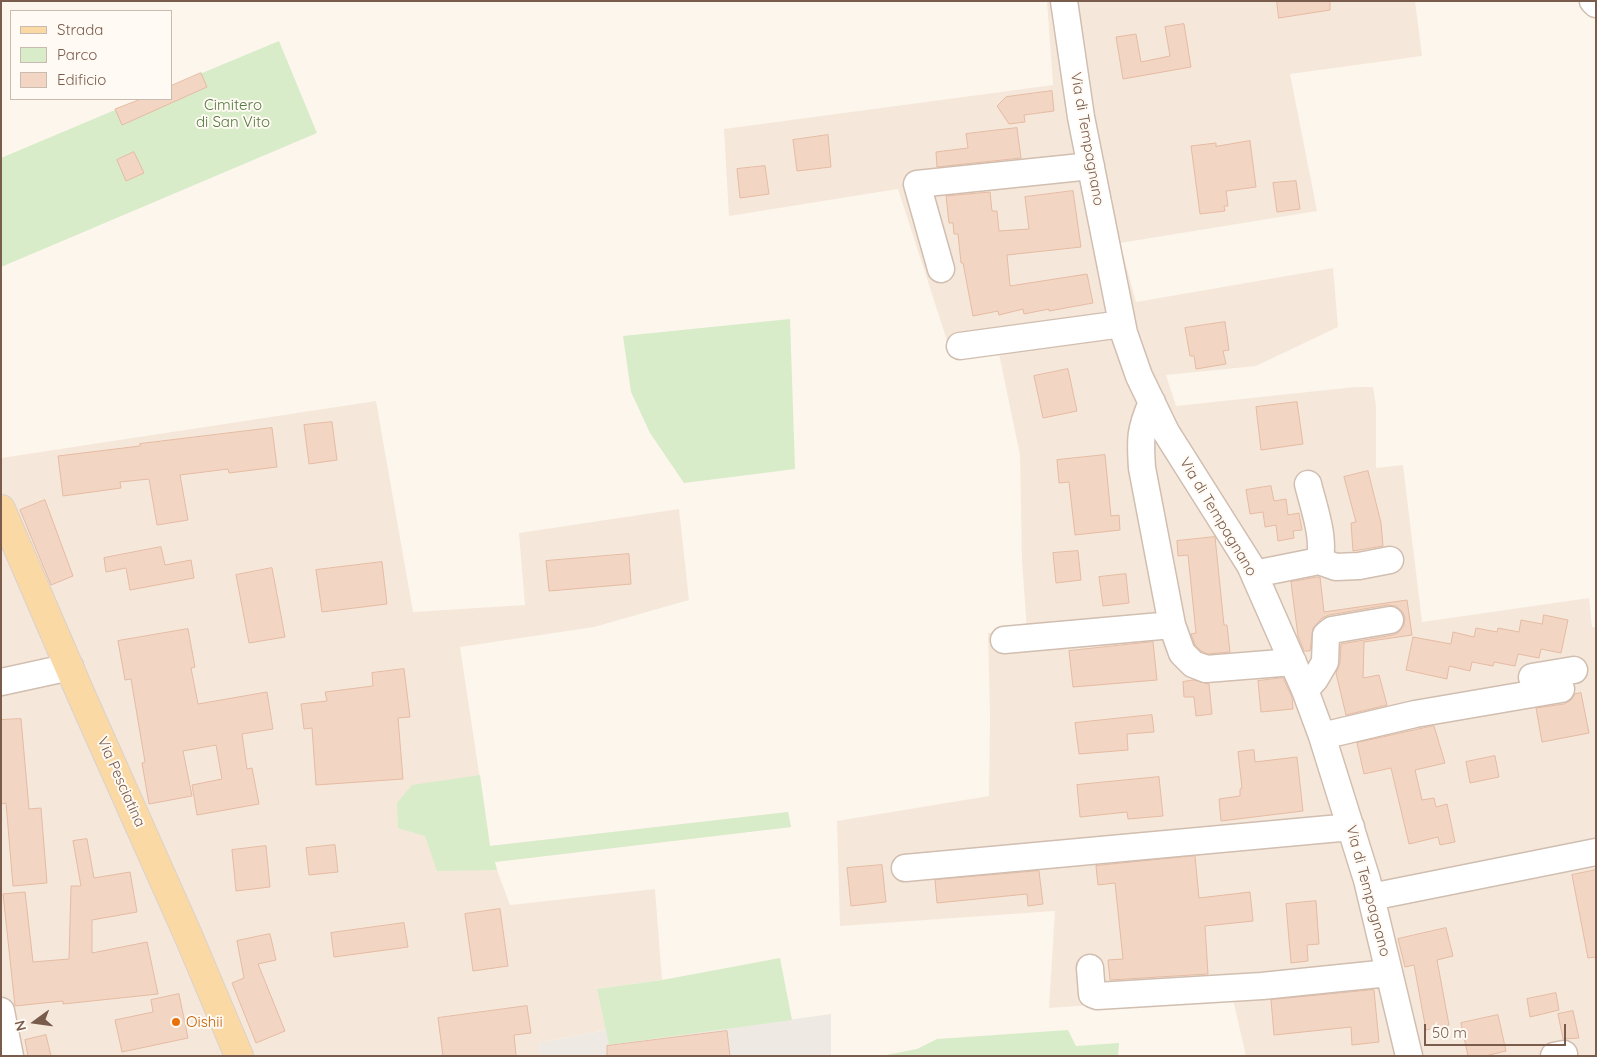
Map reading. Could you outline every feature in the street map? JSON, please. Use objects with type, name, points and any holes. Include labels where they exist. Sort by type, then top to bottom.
[{"type":"main road","name":"Via Pesciatina","points":[[1,509],[188,934],[239,1056]]},
{"type":"street","name":"Via di Tempagnano","points":[[1064,1],[1081,117],[1122,324],[1139,376],[1166,432],[1250,564],[1294,662],[1322,736],[1351,827],[1371,897],[1409,1056]]},
{"type":"street","points":[[1593,1],[1596,4]]},
{"type":"street","points":[[941,269],[917,184],[1091,166]]},
{"type":"street","points":[[960,346],[1122,324]]},
{"type":"street","points":[[1152,402],[1142,425],[1140,442],[1142,468],[1172,625],[1182,653],[1193,664],[1206,669],[1294,662]]},
{"type":"street","points":[[1308,484],[1319,528],[1322,553],[1319,561]]},
{"type":"street","points":[[1254,574],[1319,561],[1336,567],[1359,566],[1390,560]]},
{"type":"street","points":[[1305,690],[1315,679],[1325,662],[1326,635],[1332,630],[1390,620]]},
{"type":"street","points":[[1004,640],[1172,625]]},
{"type":"street","points":[[1,682],[70,667]]},
{"type":"street","points":[[1322,736],[1567,679]]},
{"type":"street","points":[[905,868],[1351,827]]},
{"type":"street","points":[[1371,897],[1596,852]]},
{"type":"street","points":[[1090,968],[1092,994],[1097,996],[1262,986],[1389,973]]},
{"type":"street","points":[[1,1010],[10,1056]]},
{"type":"shaded area","points":[[1047,1],[1415,1],[1422,56],[1290,74],[1317,211],[1120,243],[1136,302],[1333,268],[1338,327],[1256,366],[1166,375],[1176,406],[1355,387],[1373,387],[1376,405],[1376,468],[1403,465],[1422,622],[1589,598],[1592,627],[1596,627],[1596,1056],[1246,1056],[1232,995],[1049,1008],[1055,911],[840,926],[837,821],[989,796],[988,633],[1027,630],[1022,561],[1020,455],[998,349],[951,353],[898,189],[729,216],[724,129],[1053,85]]},
{"type":"shaded area","points":[[376,401],[413,612],[525,605],[519,533],[679,509],[689,600],[594,627],[460,647],[490,846],[788,812],[791,827],[494,862],[510,905],[655,889],[662,980],[598,989],[606,1030],[538,1043],[540,1056],[1,1056],[1,458]]},
{"type":"shaded area","points":[[831,1014],[831,1056],[540,1056],[538,1043],[606,1030],[610,1045]]},
{"type":"green space","name":"Cimitero di San Vito","points":[[279,41],[317,133],[1,267],[1,158],[139,100],[172,100],[172,86]]},
{"type":"green space","points":[[790,319],[795,469],[684,483],[650,433],[631,392],[623,336]]},
{"type":"green space","points":[[480,775],[490,846],[788,812],[791,827],[495,862],[497,870],[437,871],[425,836],[398,828],[397,803],[412,785]]},
{"type":"green space","points":[[780,958],[792,1020],[609,1045],[597,989],[662,980]]},
{"type":"green space","points":[[1068,1030],[1076,1046],[1119,1043],[1118,1056],[881,1056],[917,1049],[937,1039]]},
{"type":"building","points":[[1277,1],[1330,1],[1330,10],[1279,18]]},
{"type":"building","points":[[1184,24],[1191,67],[1123,79],[1116,37],[1136,34],[1141,62],[1170,56],[1165,27]]},
{"type":"building","points":[[201,73],[207,87],[122,125],[115,109],[138,100],[172,100],[172,86]]},
{"type":"building","points":[[1052,91],[1054,111],[1024,115],[1025,122],[1009,124],[997,106],[1006,97]]},
{"type":"building","points":[[1017,128],[1021,158],[937,167],[936,152],[968,148],[966,134]]},
{"type":"building","points":[[828,135],[831,167],[797,171],[793,140]]},
{"type":"building","points":[[1250,141],[1256,187],[1226,191],[1228,206],[1224,206],[1225,211],[1200,214],[1191,146],[1216,143],[1216,146]]},
{"type":"building","points":[[134,152],[144,173],[126,181],[117,160]]},
{"type":"building","points":[[765,166],[769,194],[740,198],[737,169]]},
{"type":"building","points":[[1296,181],[1300,209],[1277,212],[1273,183]]},
{"type":"building","points":[[1073,191],[1081,247],[1007,255],[1010,286],[1087,274],[1093,303],[1024,314],[1023,309],[999,315],[998,311],[973,316],[963,263],[961,263],[958,234],[954,234],[953,223],[949,223],[946,196],[990,192],[992,211],[997,211],[999,231],[1029,229],[1025,197]]},
{"type":"building","points":[[1225,322],[1229,350],[1223,351],[1226,364],[1196,369],[1194,356],[1190,356],[1185,328]]},
{"type":"building","points":[[1068,369],[1077,411],[1043,418],[1034,376]]},
{"type":"building","points":[[1297,402],[1303,444],[1261,450],[1256,407]]},
{"type":"building","points":[[332,422],[337,460],[309,464],[304,425]]},
{"type":"building","points":[[272,428],[277,467],[229,473],[228,469],[180,475],[188,520],[157,525],[149,479],[120,482],[121,488],[63,496],[58,456]]},
{"type":"building","points":[[1105,455],[1111,516],[1119,515],[1120,530],[1075,535],[1069,482],[1059,483],[1057,460]]},
{"type":"building","points":[[1368,471],[1381,523],[1383,546],[1353,551],[1351,523],[1356,522],[1344,477]]},
{"type":"building","points":[[1271,486],[1274,501],[1286,499],[1288,515],[1299,513],[1302,530],[1293,531],[1294,538],[1278,541],[1276,525],[1265,527],[1263,512],[1250,514],[1246,490]]},
{"type":"building","points":[[45,500],[73,576],[51,585],[20,510]]},
{"type":"building","points":[[1215,537],[1224,625],[1227,625],[1230,652],[1208,654],[1201,651],[1195,645],[1191,634],[1196,633],[1188,555],[1178,556],[1177,541]]},
{"type":"building","points":[[161,547],[165,565],[191,560],[194,578],[130,590],[126,568],[106,572],[104,558]]},
{"type":"building","points":[[1078,551],[1081,580],[1056,583],[1053,553]]},
{"type":"building","points":[[629,554],[631,584],[549,591],[546,561]]},
{"type":"building","points":[[382,562],[387,604],[322,612],[316,570]]},
{"type":"building","points":[[272,568],[285,637],[249,643],[236,575]]},
{"type":"building","points":[[1126,574],[1129,603],[1103,606],[1099,577]]},
{"type":"building","points":[[1320,577],[1324,612],[1407,600],[1412,635],[1364,642],[1363,678],[1379,675],[1387,705],[1346,715],[1336,673],[1340,663],[1341,644],[1393,635],[1399,632],[1404,625],[1405,617],[1402,611],[1396,606],[1387,605],[1329,615],[1322,618],[1313,628],[1310,651],[1304,651],[1298,636],[1291,582]]},
{"type":"building","points":[[1544,615],[1568,620],[1561,653],[1541,649],[1539,658],[1518,654],[1515,666],[1494,662],[1493,666],[1472,662],[1470,671],[1449,666],[1447,679],[1406,670],[1413,637],[1451,644],[1453,632],[1474,637],[1476,628],[1497,632],[1498,628],[1519,632],[1521,620],[1542,624]]},
{"type":"building","points":[[188,629],[195,667],[191,668],[198,704],[267,692],[273,729],[242,734],[247,769],[252,768],[259,804],[197,815],[192,785],[222,779],[216,745],[183,751],[192,796],[149,804],[142,763],[145,762],[131,679],[125,680],[118,641]]},
{"type":"building","points":[[1153,642],[1157,680],[1073,687],[1069,651]]},
{"type":"building","points":[[404,669],[410,717],[398,718],[403,779],[316,785],[312,728],[304,729],[301,704],[327,701],[325,692],[373,686],[372,673]]},
{"type":"building","points":[[1283,678],[1292,697],[1293,709],[1261,712],[1258,681]]},
{"type":"building","points":[[1194,680],[1209,684],[1212,714],[1196,716],[1194,697],[1184,697],[1183,682]]},
{"type":"building","points":[[1581,693],[1589,733],[1542,742],[1536,708],[1564,704],[1571,700],[1575,694]]},
{"type":"building","points":[[1152,715],[1154,732],[1127,734],[1128,750],[1079,754],[1075,723]]},
{"type":"building","points":[[21,719],[29,809],[41,808],[47,883],[13,886],[6,803],[1,804],[1,720]]},
{"type":"building","points":[[1434,726],[1445,763],[1415,770],[1422,800],[1434,798],[1436,807],[1447,804],[1455,842],[1440,845],[1438,837],[1409,844],[1391,768],[1364,774],[1357,743]]},
{"type":"building","points":[[1254,750],[1255,762],[1297,757],[1303,811],[1221,821],[1219,799],[1240,796],[1240,789],[1242,788],[1238,752]]},
{"type":"building","points":[[1495,756],[1499,777],[1470,783],[1466,762]]},
{"type":"building","points":[[1159,777],[1163,816],[1128,819],[1127,812],[1080,817],[1077,785]]},
{"type":"building","points":[[87,839],[94,878],[130,872],[137,912],[92,920],[92,953],[147,942],[158,994],[63,1004],[63,1001],[15,1006],[3,894],[25,892],[33,962],[69,959],[71,886],[81,886],[73,841]]},
{"type":"building","points":[[335,845],[338,872],[309,875],[306,848]]},
{"type":"building","points":[[266,846],[270,887],[236,891],[232,850]]},
{"type":"building","points":[[1195,856],[1199,898],[1250,892],[1253,921],[1205,926],[1208,974],[1110,980],[1108,960],[1123,959],[1115,883],[1098,885],[1096,866]]},
{"type":"building","points":[[882,865],[886,902],[851,906],[847,868]]},
{"type":"building","points":[[1596,870],[1596,957],[1588,958],[1572,875]]},
{"type":"building","points":[[1039,871],[1043,904],[1028,906],[1027,894],[937,903],[935,880]]},
{"type":"building","points":[[1316,901],[1319,944],[1307,945],[1308,961],[1291,963],[1286,904]]},
{"type":"building","points":[[500,909],[508,966],[473,971],[465,914]]},
{"type":"building","points":[[404,923],[408,947],[334,957],[331,933]]},
{"type":"building","points":[[1446,928],[1453,956],[1437,960],[1449,1025],[1426,1030],[1414,965],[1405,967],[1398,939]]},
{"type":"building","points":[[270,934],[276,960],[258,964],[285,1031],[256,1043],[232,983],[244,978],[237,941]]},
{"type":"building","points":[[1374,990],[1379,1042],[1352,1045],[1351,1027],[1274,1035],[1271,1000]]},
{"type":"building","points":[[1556,993],[1559,1010],[1530,1017],[1527,999]]},
{"type":"building","points":[[179,994],[188,1038],[122,1052],[115,1020],[153,1012],[151,1000]]},
{"type":"building","points":[[527,1006],[531,1033],[514,1035],[516,1056],[443,1056],[438,1018]]},
{"type":"building","points":[[1573,1011],[1579,1038],[1563,1039],[1558,1014]]},
{"type":"building","points":[[1498,1015],[1506,1051],[1485,1056],[1468,1056],[1461,1023]]},
{"type":"building","points":[[727,1031],[730,1056],[607,1056],[607,1046]]},
{"type":"building","points":[[46,1035],[51,1056],[28,1056],[25,1040]]},
{"type":"place","name":"Oishii","points":[[176,1022]]}]
